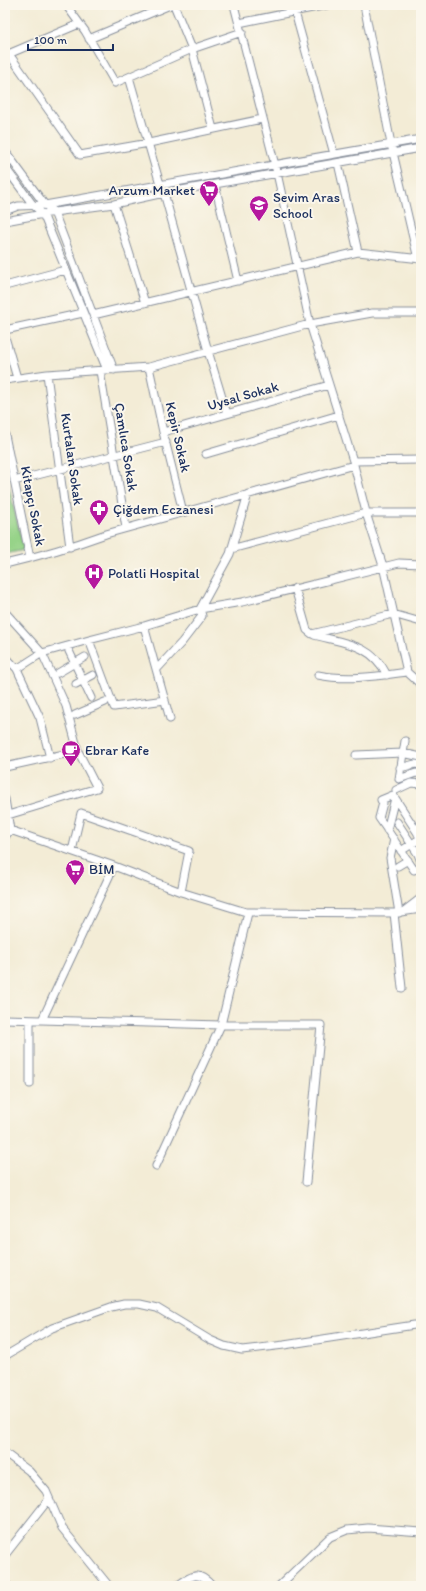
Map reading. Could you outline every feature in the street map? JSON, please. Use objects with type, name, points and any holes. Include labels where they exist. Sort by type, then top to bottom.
[{"type":"street","points":[[66,5],[89,39],[115,83],[192,50],[242,32]]},
{"type":"street","points":[[89,39],[170,5]]},
{"type":"street","points":[[174,5],[192,50],[213,129]]},
{"type":"street","points":[[234,5],[277,173],[310,324],[354,463],[366,513],[383,566],[407,672],[421,684]]},
{"type":"street","points":[[239,23],[294,8],[327,5]]},
{"type":"street","points":[[93,315],[145,304],[358,252],[420,259],[391,144],[364,5]]},
{"type":"street","points":[[294,8],[334,154]]},
{"type":"street","points":[[79,24],[7,55],[80,155],[262,119]]},
{"type":"street","points":[[129,77],[160,184],[164,193],[208,352],[227,414]]},
{"type":"street","points":[[5,211],[18,206],[45,205],[421,139]]},
{"type":"street","points":[[5,221],[54,212],[114,204],[164,193],[421,148]]},
{"type":"street","points":[[5,151],[45,205],[54,212],[93,315],[107,370]]},
{"type":"street","points":[[338,163],[358,252]]},
{"type":"street","points":[[5,167],[33,205],[43,214],[107,370]]},
{"type":"street","points":[[215,185],[238,281]]},
{"type":"street","points":[[114,204],[145,304]]},
{"type":"street","points":[[5,286],[66,270]]},
{"type":"street","points":[[5,330],[83,313]]},
{"type":"street","points":[[5,380],[47,374],[149,367],[310,324],[372,313],[421,313]]},
{"type":"street","points":[[5,337],[17,378]]},
{"type":"street","name":"Kepir Sokak","points":[[149,367],[163,432],[183,512]]},
{"type":"street","name":"Çamlıca Sokak","points":[[107,370],[114,455],[126,528]]},
{"type":"street","name":"Kurtalan Sokak","points":[[47,374],[70,546]]},
{"type":"street","name":"Uysal Sokak","points":[[163,432],[329,385]]},
{"type":"street","points":[[206,454],[339,415]]},
{"type":"street","name":"Kitapçı Sokak","points":[[5,435],[30,558]]},
{"type":"street","points":[[14,481],[166,442]]},
{"type":"street","points":[[5,564],[354,463],[421,460]]},
{"type":"street","points":[[157,669],[182,642],[202,616],[200,609],[231,549],[248,494]]},
{"type":"street","points":[[231,549],[366,513],[421,513]]},
{"type":"street","points":[[17,669],[42,653],[144,626],[200,609],[242,602],[383,566],[399,563],[421,564]]},
{"type":"street","points":[[295,588],[307,630],[312,634],[361,647],[377,659],[387,675]]},
{"type":"street","points":[[5,612],[42,653],[66,706],[78,751],[97,788],[8,816]]},
{"type":"street","points":[[312,634],[393,614],[421,622]]},
{"type":"street","points":[[144,626],[170,719]]},
{"type":"street","points":[[89,640],[114,707],[165,700]]},
{"type":"street","points":[[69,651],[79,682],[91,698]]},
{"type":"street","points":[[5,656],[17,669],[40,718],[50,758]]},
{"type":"street","points":[[58,673],[85,657]]},
{"type":"street","points":[[318,675],[332,678],[352,678],[407,672]]},
{"type":"street","points":[[79,682],[93,675]]},
{"type":"street","points":[[75,715],[105,702]]},
{"type":"street","points":[[405,741],[399,779],[416,773],[421,774]]},
{"type":"street","points":[[5,767],[78,751]]},
{"type":"street","points":[[356,755],[403,753],[421,757]]},
{"type":"street","points":[[400,768],[415,764],[421,765]]},
{"type":"street","points":[[399,820],[379,818],[383,803],[381,800],[395,794],[411,783],[421,784]]},
{"type":"street","points":[[395,794],[389,820],[394,839],[414,870],[421,868]]},
{"type":"street","points":[[395,794],[421,838],[401,851]]},
{"type":"street","points":[[5,799],[10,830],[5,837]]},
{"type":"street","points":[[72,851],[81,813],[189,851],[181,892]]},
{"type":"street","points":[[389,820],[399,820]]},
{"type":"street","points":[[399,820],[406,836],[418,854],[421,862]]},
{"type":"street","points":[[406,836],[417,832],[421,822]]},
{"type":"street","points":[[10,830],[114,866],[181,892],[248,912],[399,913],[421,909]]},
{"type":"street","points":[[394,839],[390,858],[399,913],[402,988]]},
{"type":"street","points":[[398,866],[408,860]]},
{"type":"street","points":[[42,1020],[114,866]]},
{"type":"street","points":[[399,913],[421,898]]},
{"type":"street","points":[[156,1166],[220,1025],[248,912]]},
{"type":"street","points":[[5,1019],[220,1025],[322,1025],[306,1182]]},
{"type":"street","points":[[30,1020],[30,1084]]},
{"type":"street","points":[[5,1356],[52,1328],[111,1307],[124,1304],[139,1304],[157,1308],[210,1340],[224,1346],[242,1350],[421,1324]]},
{"type":"street","points":[[5,1453],[29,1471],[46,1491],[62,1528],[109,1586]]},
{"type":"street","points":[[5,1555],[49,1499]]},
{"type":"street","points":[[279,1586],[330,1537],[347,1530],[368,1528],[421,1532]]},
{"type":"street","points":[[177,1586],[196,1575],[204,1578],[212,1586]]},
{"type":"street","points":[[5,1583],[8,1586]]},
{"type":"green space","points":[[6,475],[24,550],[5,554],[5,476]]},
{"type":"place","name":"Arzum Market","points":[[209,207]]},
{"type":"place","name":"Sevim Aras School","points":[[259,222]]},
{"type":"place","name":"Çiğdem Eczanesi","points":[[99,526]]},
{"type":"place","name":"Polatli Hospital","points":[[94,590]]},
{"type":"place","name":"Ebrar Kafe","points":[[71,767]]},
{"type":"place","name":"BİM","points":[[75,886]]}]
